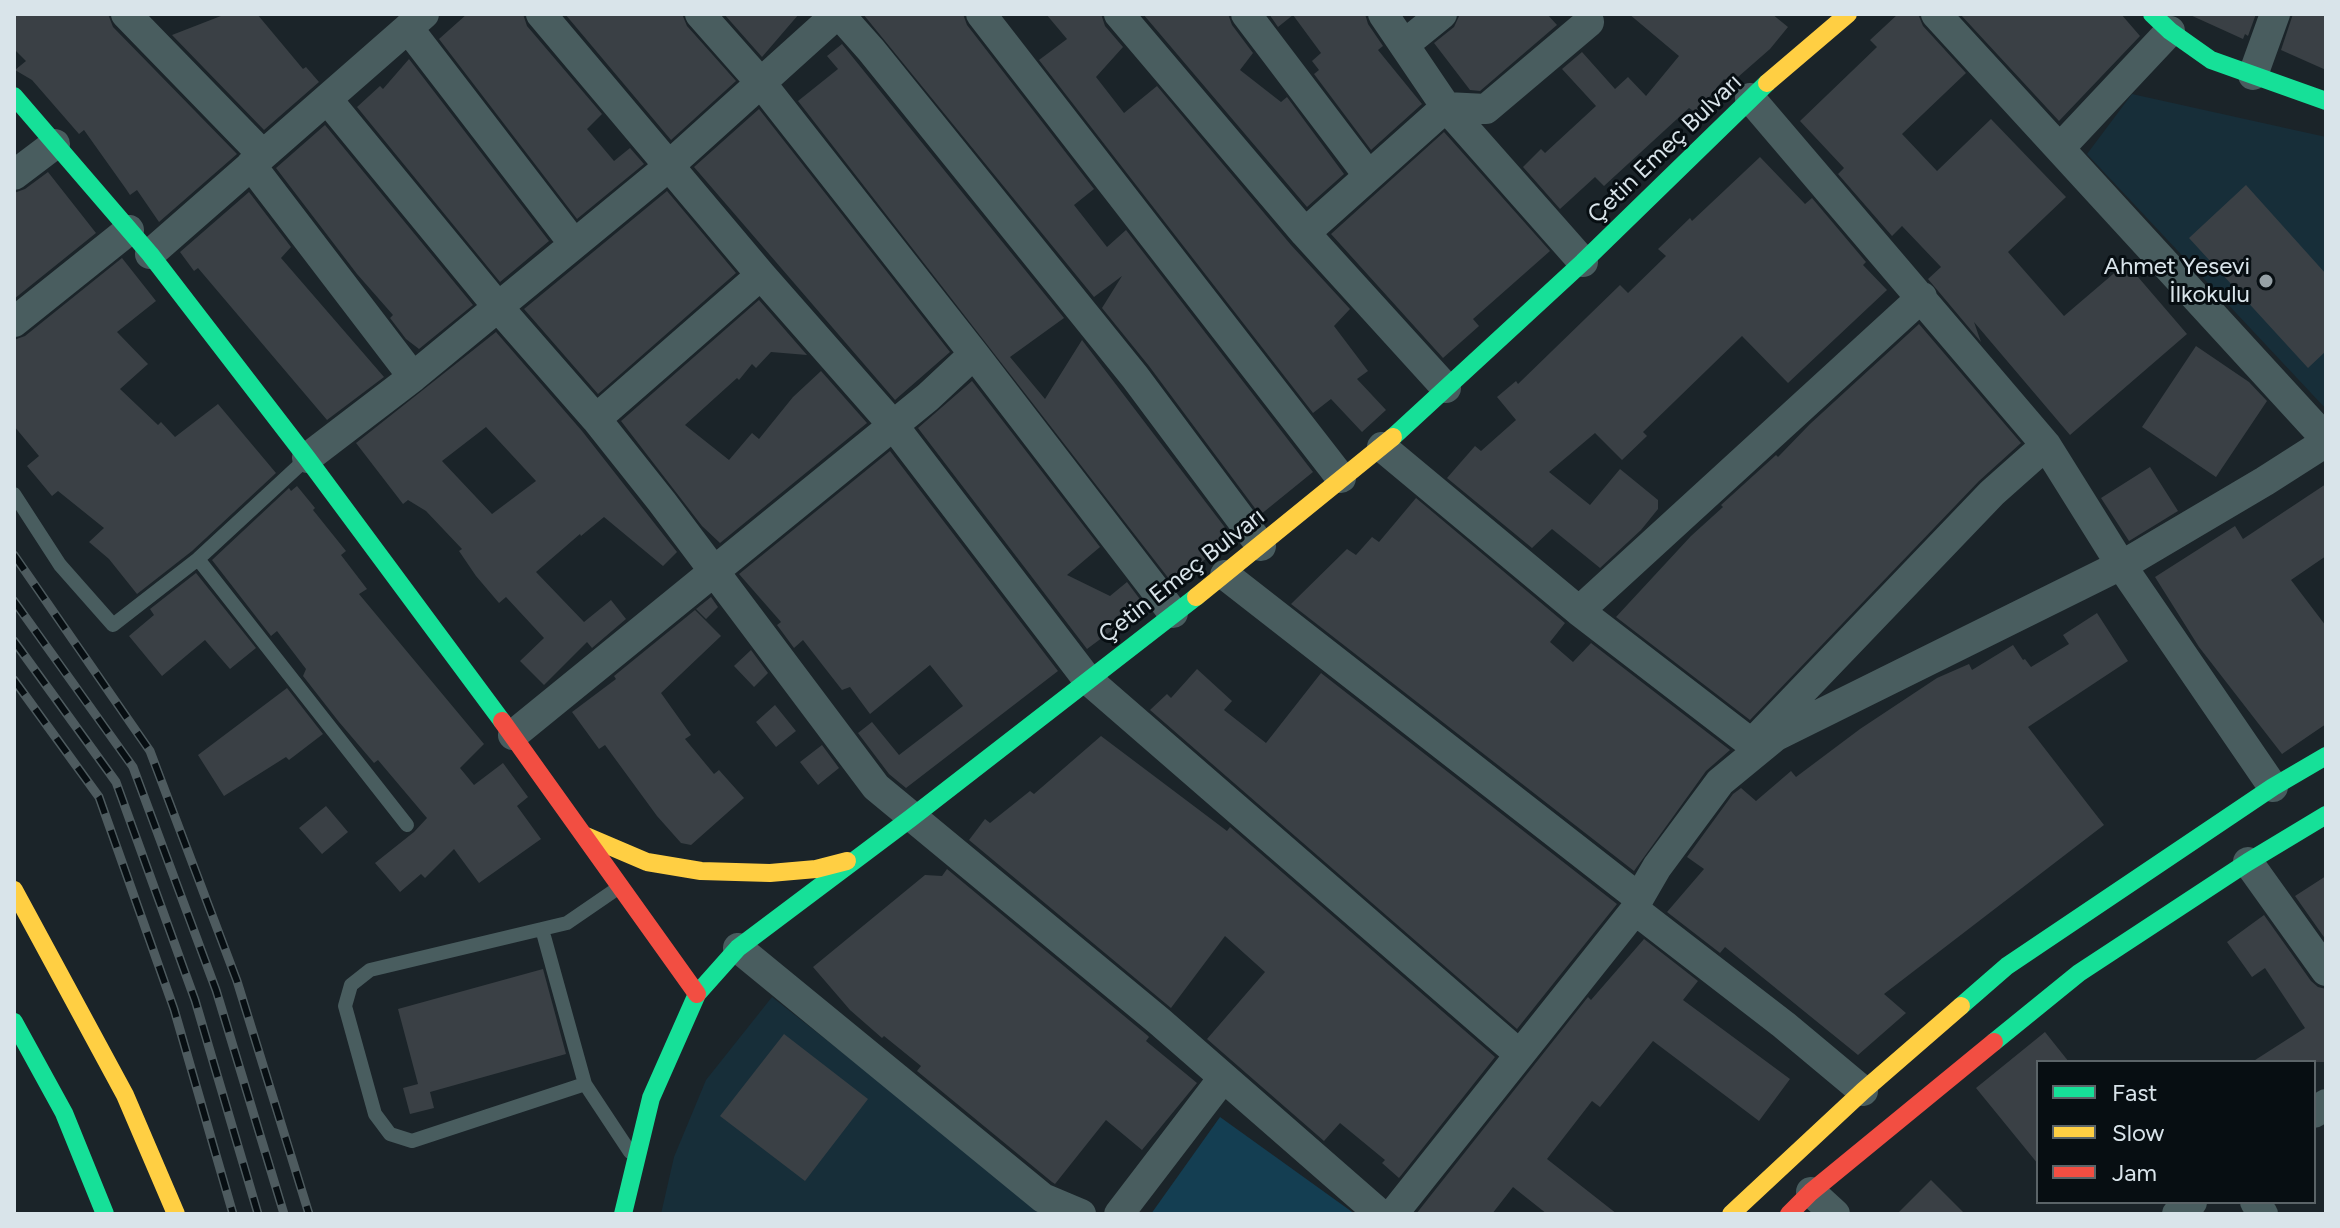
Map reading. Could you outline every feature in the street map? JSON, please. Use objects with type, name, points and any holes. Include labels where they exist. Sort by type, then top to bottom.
[{"type":"street","points":[[127,14],[257,160],[413,377]]},
{"type":"street","points":[[541,14],[668,167],[893,425],[1087,679],[1519,1054]]},
{"type":"street","points":[[700,14],[761,83],[1173,613]]},
{"type":"street","points":[[307,458],[413,377],[668,167],[838,14],[871,50],[1135,377],[1261,546]]},
{"type":"street","points":[[981,14],[1341,478]]},
{"type":"street","points":[[1119,14],[1305,233],[1446,388]]},
{"type":"street","points":[[1246,14],[1368,175]]},
{"type":"street","points":[[1383,14],[1446,107],[1583,262]]},
{"type":"street","points":[[1405,44],[1442,14]]},
{"type":"street","name":"Çetin Emeç Bulvarı","points":[[623,1214],[651,1098],[697,994],[738,948],[1225,575],[1382,447],[1583,262],[1750,98],[1848,14]]},
{"type":"street","points":[[1720,782],[1776,736],[2121,565],[2265,481],[2326,440],[1936,14]]},
{"type":"street","points":[[2253,75],[2275,14]]},
{"type":"street","points":[[150,254],[416,21],[574,244]]},
{"type":"street","points":[[1305,233],[1446,107],[1486,109],[1589,22]]},
{"type":"street","points":[[2061,147],[2161,22],[2211,60],[2326,101]]},
{"type":"street","points":[[14,96],[150,254],[307,458],[513,735],[697,994]]},
{"type":"street","points":[[1750,98],[2046,445],[2121,565],[2273,787]]},
{"type":"street","points":[[327,99],[498,307],[596,419],[876,787],[1380,1214]]},
{"type":"street","points":[[14,175],[55,144]]},
{"type":"street","points":[[14,322],[129,230]]},
{"type":"street","points":[[596,419],[761,275]]},
{"type":"street","points":[[1579,611],[1922,297]]},
{"type":"street","points":[[513,735],[928,397],[974,354]]},
{"type":"street","points":[[1393,1214],[1637,904],[1657,867],[1752,744],[1922,570],[1992,493],[2046,445]]},
{"type":"street","points":[[1382,447],[1579,611],[1752,744]]},
{"type":"street","points":[[1225,575],[1637,904],[1863,1091]]},
{"type":"street","points":[[1731,1214],[1863,1091],[2007,966],[2273,787],[2326,756]]},
{"type":"street","points":[[1789,1214],[1811,1192],[2079,973],[2248,862],[2326,815]]},
{"type":"street","points":[[586,836],[647,862],[701,871],[770,873],[816,869],[860,857]]},
{"type":"street","points":[[2248,862],[2326,971]]},
{"type":"street","points":[[14,890],[125,1095],[176,1214]]},
{"type":"street","points":[[738,948],[1043,1198],[1081,1214]]},
{"type":"street","points":[[14,1022],[64,1113],[105,1214]]},
{"type":"street","points":[[1119,1214],[1223,1078]]},
{"type":"street","points":[[1811,1192],[1835,1214]]},
{"type":"lane","points":[[14,494],[60,565],[113,625],[198,559],[307,458]]},
{"type":"lane","points":[[198,559],[407,825]]},
{"type":"lane","points":[[585,1084],[412,1141],[401,1139],[381,1125],[375,1114],[345,1006],[351,985],[370,970],[567,923],[621,886]]},
{"type":"lane","points":[[542,929],[585,1084],[636,1161]]},
{"type":"shaded area","name":"Ahmet Yesevi İlkokulu","points":[[2132,94],[2326,137],[2326,409],[2087,154]]},
{"type":"shaded area","points":[[772,997],[1048,1214],[661,1214],[674,1157],[706,1080]]},
{"type":"shaded area","points":[[1220,1117],[1355,1214],[1151,1214]]},
{"type":"building","points":[[14,14],[108,14],[113,27],[237,154],[159,222],[137,190],[130,195],[84,130],[79,134],[32,80],[15,70],[26,61],[14,49]]},
{"type":"building","points":[[226,14],[257,14],[303,69],[306,67],[319,82],[264,130],[172,35]]},
{"type":"building","points":[[467,14],[523,14],[527,26],[602,114],[587,129],[614,161],[630,148],[644,164],[577,219],[439,39]]},
{"type":"building","points":[[565,14],[682,14],[687,26],[736,81],[671,140]]},
{"type":"building","points":[[724,14],[799,14],[762,57]]},
{"type":"building","points":[[863,14],[963,14],[967,25],[1094,189],[1074,205],[1107,247],[1126,230],[1313,472],[1260,515],[1102,308],[1122,276],[1094,297]]},
{"type":"building","points":[[1046,14],[1101,14],[1105,26],[1123,47],[1096,77],[1124,113],[1157,86],[1291,245],[1350,309],[1334,326],[1368,371],[1357,379],[1386,410],[1362,432],[1331,399],[1313,413],[1039,60],[1067,39]]},
{"type":"building","points":[[1143,14],[1228,14],[1232,25],[1253,53],[1240,70],[1281,102],[1287,97],[1344,174],[1307,207]]},
{"type":"building","points":[[1269,14],[1365,14],[1383,46],[1378,50],[1422,104],[1371,150],[1314,74],[1319,70],[1312,61],[1321,53],[1293,15],[1278,27]]},
{"type":"building","points":[[1460,14],[1547,14],[1557,25],[1480,91],[1470,90],[1434,43],[1454,27]]},
{"type":"building","points":[[1629,14],[1772,14],[1788,27],[1770,49],[1730,84],[1724,79],[1696,113],[1689,108],[1604,186],[1595,177],[1560,209],[1523,167],[1541,149],[1545,153],[1596,106],[1562,69],[1582,52],[1615,89],[1628,77],[1646,96],[1679,56]]},
{"type":"building","points":[[1898,14],[1918,14],[1923,26],[1966,73],[1902,134],[1937,171],[1991,119],[2066,197],[2008,252],[2064,316],[2126,263],[2187,334],[2070,435],[1974,322],[1981,342],[1928,279],[1941,267],[1902,226],[1892,236],[1838,174],[1844,168],[1800,121],[1877,47],[1870,40]]},
{"type":"building","points":[[1960,14],[2121,14],[2140,36],[2059,121]]},
{"type":"building","points":[[2188,14],[2256,14],[2248,36],[2245,34],[2243,39]]},
{"type":"building","points":[[2293,14],[2326,14],[2326,70],[2281,50]]},
{"type":"building","points":[[842,44],[1064,318],[1010,357],[1045,399],[1082,340],[1233,538],[1173,584],[798,101],[838,69],[827,56]]},
{"type":"building","points":[[409,59],[549,241],[500,282],[357,107],[380,86],[383,89]]},
{"type":"building","points":[[759,109],[950,352],[895,400],[694,167]]},
{"type":"building","points":[[325,125],[473,305],[419,349],[406,339],[390,318],[393,315],[357,274],[276,168]]},
{"type":"building","points":[[1444,132],[1550,251],[1473,319],[1479,326],[1443,358],[1331,234]]},
{"type":"building","points":[[1760,157],[1805,204],[1812,198],[1866,262],[1863,265],[1887,290],[1788,383],[1742,336],[1643,432],[1647,436],[1622,460],[1595,433],[1549,472],[1590,505],[1620,469],[1658,500],[1658,509],[1641,530],[1600,568],[1552,529],[1532,548],[1447,478],[1475,446],[1481,451],[1516,420],[1497,397],[1516,381],[1518,384],[1620,285],[1628,293],[1666,256],[1658,249]]},
{"type":"building","points":[[48,172],[96,233],[14,299],[14,193]]},
{"type":"building","points":[[2246,185],[2326,274],[2326,351],[2308,368],[2189,238]]},
{"type":"building","points":[[667,191],[736,273],[598,394],[524,309]]},
{"type":"building","points":[[249,192],[291,247],[281,258],[384,377],[327,420],[198,268],[194,271],[180,252]]},
{"type":"building","points":[[122,258],[156,301],[117,332],[148,364],[120,389],[175,437],[218,404],[276,473],[192,551],[137,594],[109,559],[89,542],[104,528],[58,491],[52,496],[27,466],[39,456],[14,426],[14,340],[25,336]]},
{"type":"building","points":[[759,300],[807,355],[771,352],[756,368],[752,364],[739,380],[737,378],[685,425],[729,460],[752,433],[759,439],[793,397],[821,371],[867,423],[720,543],[702,526],[621,421]]},
{"type":"building","points":[[1919,324],[2021,443],[1979,481],[1750,720],[1616,617],[1691,536],[1723,507],[1721,505],[1776,455],[1778,457]]},
{"type":"building","points":[[496,332],[582,431],[677,552],[663,566],[604,517],[536,572],[584,622],[611,600],[626,619],[592,648],[587,642],[544,685],[520,661],[544,638],[506,597],[499,603],[476,576],[459,551],[462,549],[426,511],[408,500],[403,504],[356,443]],"holes":[[[486,427],[536,481],[492,514],[442,461]]]},
{"type":"building","points":[[2196,346],[2249,382],[2267,401],[2216,477],[2142,427]]},
{"type":"building","points":[[972,381],[1100,547],[1067,575],[1110,596],[1127,582],[1145,606],[1087,649],[918,428]]},
{"type":"building","points":[[890,451],[1058,671],[906,788],[889,774],[858,733],[872,722],[899,755],[963,706],[930,665],[870,714],[850,687],[842,690],[803,640],[794,648],[777,625],[781,622],[739,574]]},
{"type":"building","points":[[2150,467],[2178,511],[2129,541],[2101,498]]},
{"type":"building","points":[[2326,484],[2326,556],[2291,580],[2326,626],[2326,724],[2282,754],[2199,647],[2155,577],[2235,526],[2243,539]]},
{"type":"building","points":[[297,486],[346,551],[341,555],[367,589],[359,594],[484,744],[460,768],[474,785],[503,763],[528,797],[517,806],[541,839],[479,883],[454,849],[425,878],[421,874],[400,892],[375,863],[427,818],[378,760],[374,763],[339,722],[303,676],[306,669],[277,631],[271,636],[212,560],[289,488],[291,491]]},
{"type":"building","points":[[1416,498],[1565,623],[1550,642],[1573,662],[1591,643],[1730,750],[1706,771],[1634,871],[1291,604],[1347,549],[1356,555],[1372,537],[1379,542]]},
{"type":"building","points":[[196,573],[256,648],[230,669],[205,640],[162,676],[129,636],[154,615],[150,609]]},
{"type":"building","points":[[711,597],[718,607],[706,619],[696,609]]},
{"type":"building","points":[[695,610],[721,636],[661,693],[691,735],[685,739],[714,774],[719,770],[744,798],[691,845],[681,843],[657,816],[605,745],[599,749],[572,712],[616,679],[614,676]]},
{"type":"building","points":[[2097,613],[2128,661],[2028,727],[2104,825],[1884,994],[1906,1013],[1858,1055],[1725,947],[1720,953],[1667,912],[1704,869],[1687,857],[1733,794],[1741,788],[1756,801],[1791,771],[1796,777],[1860,729],[1937,678],[1969,664],[1972,670],[2013,645],[2031,667],[2069,644],[2063,635]]},
{"type":"building","points":[[751,650],[768,673],[754,687],[734,666]]},
{"type":"building","points":[[1197,669],[1232,701],[1224,710],[1266,743],[1321,673],[1617,904],[1517,1029],[1150,710],[1167,694],[1171,698]]},
{"type":"building","points":[[287,688],[323,734],[289,760],[286,757],[224,796],[198,755]]},
{"type":"building","points":[[775,705],[796,731],[776,747],[756,722]]},
{"type":"building","points":[[1101,736],[1227,831],[1230,827],[1495,1057],[1399,1178],[1382,1163],[1385,1160],[1340,1123],[1324,1141],[1207,1039],[1265,972],[1225,936],[1171,1008],[969,840],[985,819],[990,823],[1030,791],[1034,794]]},
{"type":"building","points":[[822,745],[839,768],[818,785],[800,762]]},
{"type":"building","points":[[326,806],[348,832],[322,854],[299,828]]},
{"type":"building","points":[[947,869],[1147,1035],[1146,1041],[1197,1083],[1142,1150],[1106,1120],[1055,1184],[917,1071],[921,1066],[850,1010],[813,967],[925,875],[942,876]]},
{"type":"building","points":[[2326,876],[2326,940],[2295,896]]},
{"type":"building","points":[[2264,915],[2311,981],[2326,989],[2326,1062],[2255,1060],[2305,1028],[2265,968],[2252,977],[2227,942]]},
{"type":"building","points":[[1644,939],[1698,981],[1683,1000],[1790,1079],[1759,1121],[1653,1041],[1600,1107],[1592,1101],[1547,1159],[1617,1214],[1547,1214],[1513,1187],[1492,1214],[1416,1214],[1588,997],[1591,1000]]},
{"type":"building","points":[[543,969],[566,1054],[430,1092],[434,1108],[410,1114],[403,1088],[418,1084],[398,1009]]},
{"type":"building","points":[[2045,1032],[2067,1060],[2036,1060],[2036,1162],[1976,1088]]},
{"type":"building","points":[[784,1034],[868,1099],[805,1181],[720,1116]]},
{"type":"building","points":[[1931,1180],[1965,1214],[1897,1214]]},
{"type":"railway","points":[[14,555],[150,751],[237,981],[309,1214]]},
{"type":"railway","points":[[14,601],[133,767],[216,990],[284,1214]]},
{"type":"railway","points":[[14,641],[116,782],[195,1000],[258,1214]]},
{"type":"railway","points":[[14,680],[99,797],[174,1009],[233,1214]]},
{"type":"traffic: fast","points":[[2152,14],[2211,60],[2326,101]]},
{"type":"traffic: fast","points":[[1393,437],[1583,262],[1767,83]]},
{"type":"traffic: fast","points":[[14,96],[150,254],[307,458],[502,721]]},
{"type":"traffic: fast","points":[[623,1214],[651,1098],[697,994],[738,948],[1196,597]]},
{"type":"traffic: fast","points":[[1961,1006],[2007,966],[2273,787],[2326,756]]},
{"type":"traffic: fast","points":[[1994,1042],[2079,973],[2248,862],[2326,815]]},
{"type":"traffic: fast","points":[[14,1022],[64,1113],[105,1214]]},
{"type":"traffic: slow","points":[[1767,83],[1848,14]]},
{"type":"traffic: slow","points":[[1196,597],[1393,437]]},
{"type":"traffic: slow","points":[[586,836],[647,862],[701,871],[770,873],[816,869],[847,861]]},
{"type":"traffic: slow","points":[[14,890],[125,1095],[176,1214]]},
{"type":"traffic: slow","points":[[1731,1214],[1863,1091],[1961,1006]]},
{"type":"traffic: jam","points":[[502,721],[697,994]]},
{"type":"traffic: jam","points":[[1789,1214],[1811,1192],[1994,1042]]},
{"type":"place","name":"Ahmet Yesevi İlkokulu","points":[[2266,281]]}]
